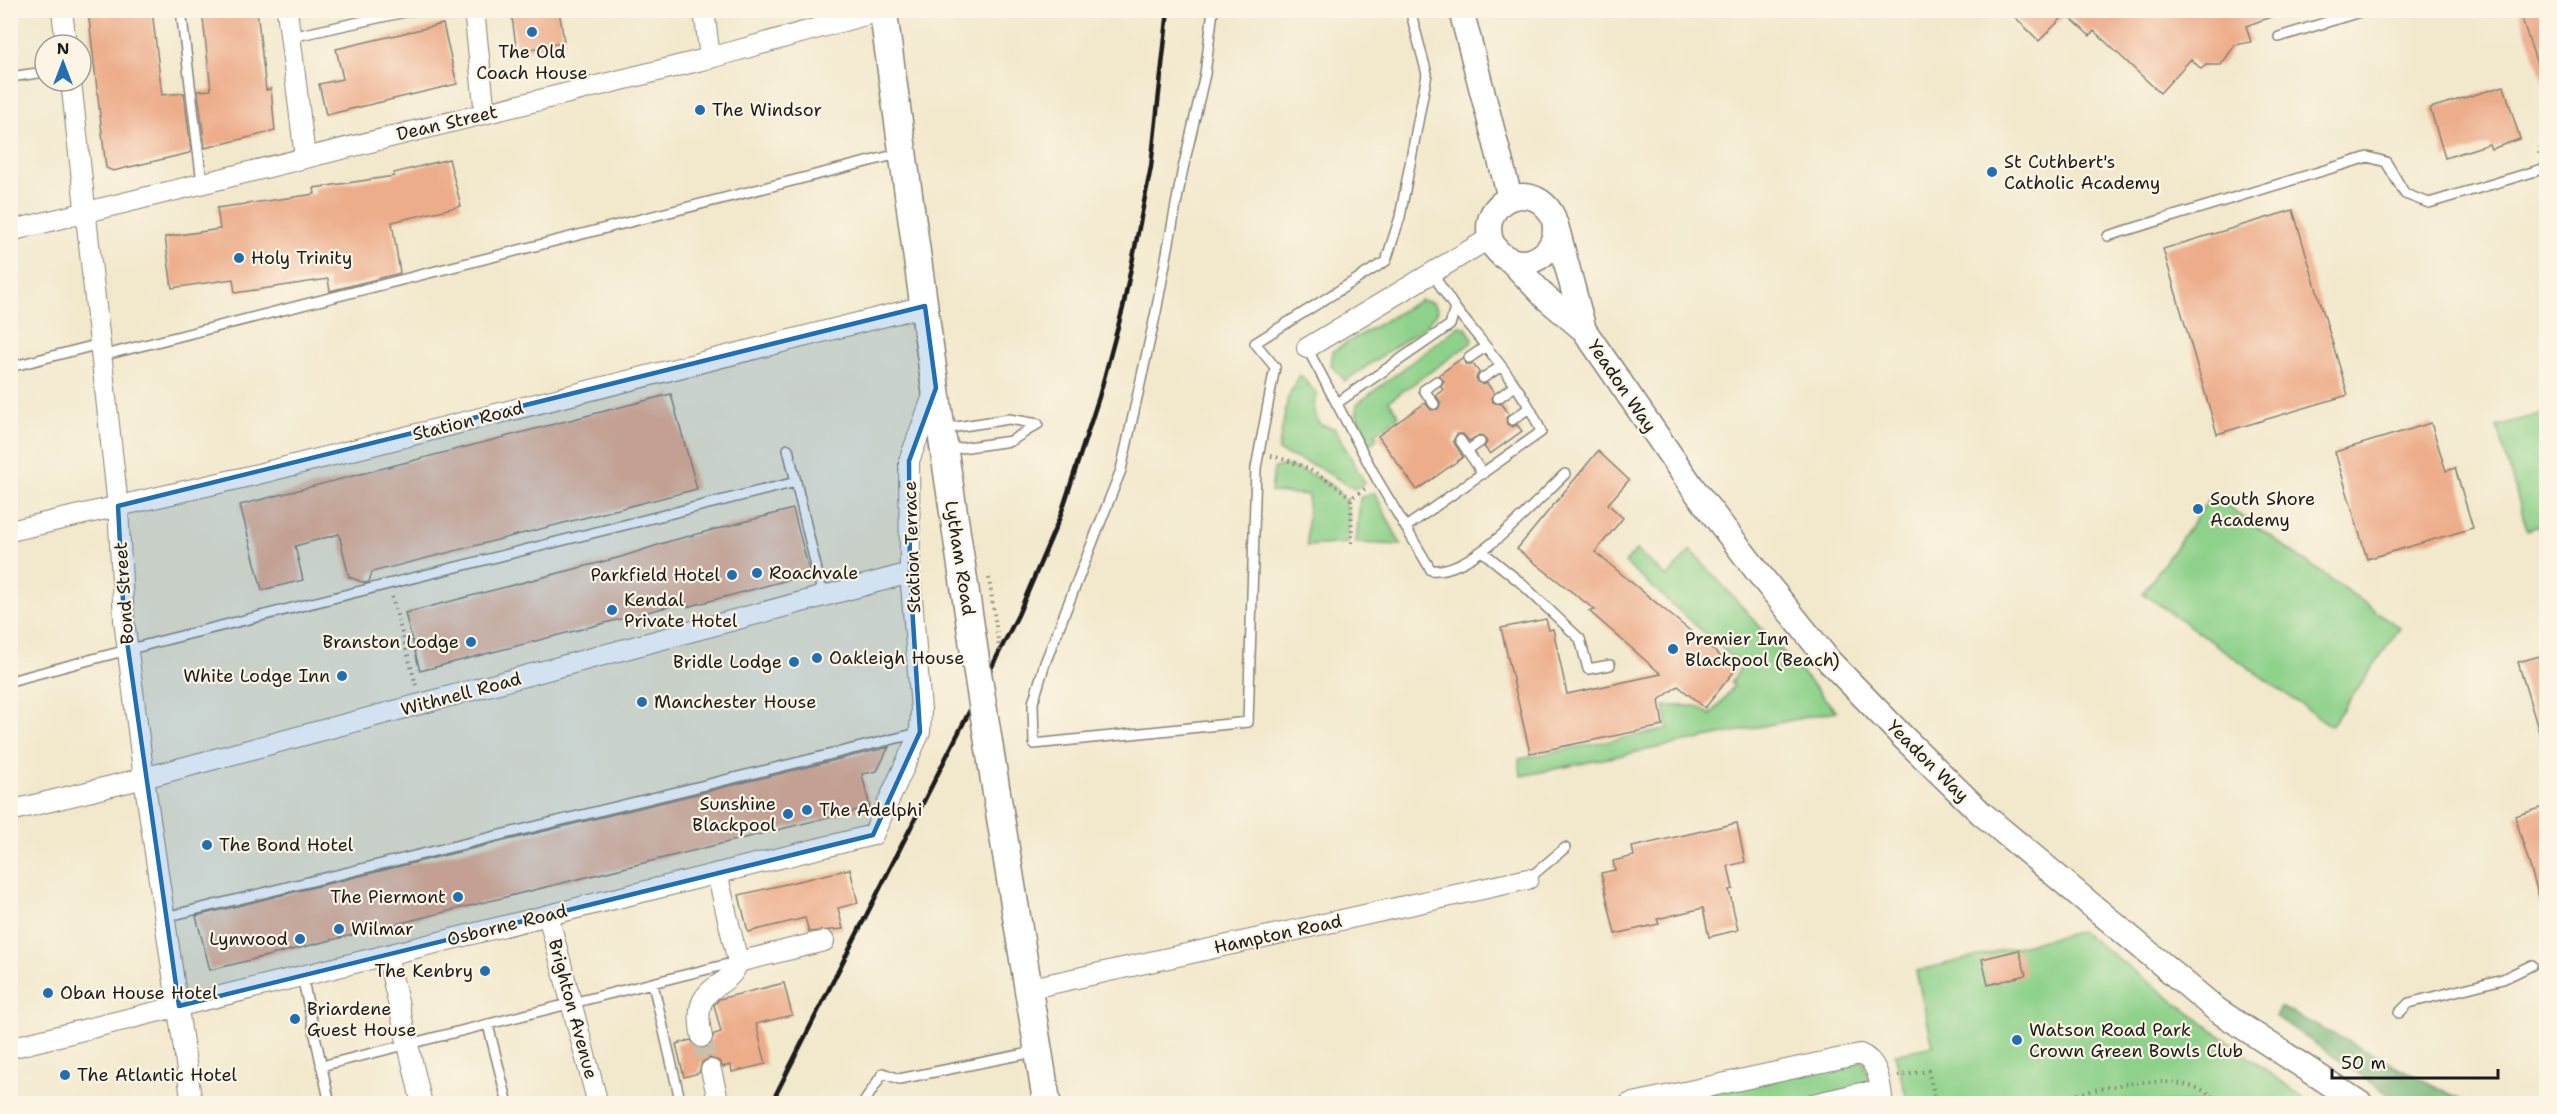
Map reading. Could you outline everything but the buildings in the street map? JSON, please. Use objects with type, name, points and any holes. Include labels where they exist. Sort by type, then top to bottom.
[{"type":"main road","name":"Lytham Road","points":[[883,10],[942,440],[1047,1104]]},
{"type":"street","points":[[62,10],[65,33]]},
{"type":"street","points":[[287,10],[305,157]]},
{"type":"street","points":[[474,10],[485,114]]},
{"type":"street","points":[[704,10],[710,58]]},
{"type":"street","name":"Dean Street","points":[[10,231],[710,58],[883,10]]},
{"type":"street","points":[[1461,10],[1510,198]]},
{"type":"street","name":"Bond Street","points":[[72,93],[118,506],[128,650],[144,778],[192,1104]]},
{"type":"street","points":[[1521,196],[1541,202],[1554,218],[1554,239],[1549,249],[1532,261],[1521,263],[1501,256],[1490,238],[1490,218],[1502,203],[1510,198],[1521,196]]},
{"type":"street","name":"Yeadon Way","points":[[1554,218],[1584,330]]},
{"type":"street","points":[[1307,348],[1490,238]]},
{"type":"street","name":"Yeadon Way","points":[[1511,261],[1545,297],[1584,330],[1679,469],[1764,580],[1830,662],[1904,738],[1981,813],[2217,1010],[2361,1104]]},
{"type":"street","name":"Station Road","points":[[10,531],[262,473],[925,306]]},
{"type":"street","name":"Station Terrace","points":[[921,710],[910,573],[909,461],[936,388]]},
{"type":"street","name":"Withnell Road","points":[[10,812],[910,573]]},
{"type":"street","name":"Osborne Road","points":[[10,1048],[873,835],[920,732],[921,710]]},
{"type":"street","points":[[702,1037],[700,1013],[703,998],[734,970],[738,962],[717,873]]},
{"type":"street","name":"Hampton Road","points":[[1027,989],[1528,879]]},
{"type":"street","name":"Brighton Avenue","points":[[548,915],[598,1104]]},
{"type":"street","points":[[738,962],[824,941]]},
{"type":"street","points":[[387,955],[422,1104]]},
{"type":"street","points":[[1629,1104],[1850,1054],[1860,1054],[1872,1060],[1879,1079],[1882,1104]]},
{"type":"street","points":[[711,1070],[719,1104]]},
{"type":"street","points":[[1814,1104],[1867,1093],[1882,1104]]},
{"type":"lane","points":[[181,10],[202,183]]},
{"type":"lane","points":[[291,37],[382,14],[414,10]]},
{"type":"lane","points":[[1213,10],[1205,74],[1182,173],[1156,312],[1122,470],[1045,663],[1033,703],[1034,744],[1248,722],[1256,468],[1275,367],[1255,343],[1386,261],[1400,217],[1427,74],[1410,10]]},
{"type":"lane","points":[[2279,37],[2366,10]]},
{"type":"lane","points":[[10,77],[33,74]]},
{"type":"lane","points":[[10,367],[101,350],[902,153]]},
{"type":"lane","points":[[2109,236],[2368,157],[2386,162],[2405,194],[2429,204],[2547,168]]},
{"type":"lane","points":[[1406,527],[1541,432],[1515,386],[1455,308],[1432,273]]},
{"type":"lane","points":[[1337,403],[1450,325],[1455,308]]},
{"type":"lane","points":[[1469,358],[1485,347]]},
{"type":"lane","points":[[1307,348],[1378,481],[1431,570],[1457,567],[1483,552],[1565,474]]},
{"type":"lane","points":[[1483,378],[1500,367]]},
{"type":"lane","points":[[1434,404],[1424,390],[1437,381]]},
{"type":"lane","points":[[1498,398],[1515,386]]},
{"type":"lane","points":[[1512,420],[1529,408]]},
{"type":"lane","points":[[1009,419],[1038,424],[1011,441],[942,440],[1009,419]]},
{"type":"lane","points":[[1460,440],[1483,474]]},
{"type":"lane","points":[[1467,451],[1480,442]]},
{"type":"lane","points":[[788,449],[823,597]]},
{"type":"lane","points":[[10,681],[796,482]]},
{"type":"lane","points":[[1483,552],[1520,582],[1580,639],[1588,669],[1610,665]]},
{"type":"lane","points":[[165,917],[920,732]]},
{"type":"lane","points":[[1528,879],[1565,848]]},
{"type":"lane","points":[[321,1066],[738,962]]},
{"type":"lane","points":[[2399,1013],[2409,1003],[2503,979],[2532,965]]},
{"type":"lane","points":[[302,976],[330,1104]]},
{"type":"lane","points":[[653,984],[681,1104]]},
{"type":"lane","points":[[488,1025],[508,1104]]},
{"type":"lane","points":[[863,1104],[883,1073],[899,1079],[1037,1051]]},
{"type":"path","points":[[2534,172],[2547,128]]},
{"type":"path","points":[[1259,454],[1275,457],[1332,481],[1351,498],[1352,543]]},
{"type":"path","points":[[1351,498],[1370,486]]},
{"type":"path","points":[[388,584],[421,704]]},
{"type":"path","points":[[1879,1079],[1928,1071],[1937,1104]]},
{"type":"path","points":[[2037,1104],[2134,1083],[2165,1082],[2201,1089],[2224,1104]]},
{"type":"highlighted area","points":[[925,306],[936,388],[909,461],[910,573],[920,732],[873,835],[179,1006],[124,620],[118,506]]},
{"type":"green space","points":[[1420,300],[1433,303],[1438,311],[1427,325],[1345,381],[1331,365],[1333,351]]},
{"type":"green space","points":[[1459,326],[1466,328],[1473,339],[1471,343],[1389,401],[1399,416],[1375,434],[1377,439],[1370,444],[1357,416],[1357,404]]},
{"type":"green space","points":[[1300,375],[1318,395],[1314,410],[1320,425],[1334,428],[1365,483],[1354,489],[1320,468],[1278,451],[1288,397]]},
{"type":"green space","points":[[2546,412],[2546,524],[2527,530],[2497,426]]},
{"type":"green space","points":[[1284,465],[1324,481],[1341,495],[1349,514],[1348,543],[1307,546],[1308,495],[1271,492],[1274,468]]},
{"type":"green space","points":[[1374,492],[1401,545],[1356,543],[1360,498]]},
{"type":"green space","points":[[2212,495],[2400,628],[2331,726],[2143,593]]},
{"type":"green space","points":[[1636,550],[1667,577],[1691,550],[1836,711],[1521,776],[1519,759],[1668,729],[1664,706],[1697,706],[1711,715],[1734,686],[1731,683],[1742,666],[1625,563]]},
{"type":"green space","points":[[2081,931],[2310,1103],[1908,1103],[1895,1054],[1933,1046],[1916,971]]},
{"type":"green space","points":[[2280,1007],[2468,1103],[2401,1103],[2275,1016]]},
{"type":"green space","points":[[1860,1054],[1879,1102],[1629,1104]]},
{"type":"tunnel","points":[[702,1037],[711,1070]]},
{"type":"railway","points":[[771,1104],[1018,615],[1060,517],[1099,397],[1123,308],[1151,167],[1168,10]]},
{"type":"place","name":"The Old Coach House","points":[[532,32]]},
{"type":"place","name":"The Windsor","points":[[700,110]]},
{"type":"place","name":"St Cuthbert's Catholic Academy","points":[[1992,172]]},
{"type":"place","name":"Holy Trinity","points":[[239,258]]},
{"type":"place","name":"South Shore Academy","points":[[2198,509]]},
{"type":"place","name":"Roachvale","points":[[757,573]]},
{"type":"place","name":"Parkfield Hotel","points":[[732,575]]},
{"type":"place","name":"Kendal Private Hotel","points":[[612,610]]},
{"type":"place","name":"Branston Lodge","points":[[471,642]]},
{"type":"place","name":"Premier Inn Blackpool (Beach)","points":[[1673,649]]},
{"type":"place","name":"Oakleigh House","points":[[817,658]]},
{"type":"place","name":"Bridle Lodge","points":[[794,662]]},
{"type":"place","name":"White Lodge Inn","points":[[342,676]]},
{"type":"place","name":"Manchester House","points":[[642,702]]},
{"type":"place","name":"The Adelphi","points":[[807,810]]},
{"type":"place","name":"Sunshine Blackpool","points":[[788,814]]},
{"type":"place","name":"The Bond Hotel","points":[[207,845]]},
{"type":"place","name":"The Piermont","points":[[458,897]]},
{"type":"place","name":"Wilmar","points":[[339,929]]},
{"type":"place","name":"Lynwood","points":[[300,939]]},
{"type":"place","name":"The Kenbry","points":[[485,971]]},
{"type":"place","name":"Oban House Hotel","points":[[48,993]]},
{"type":"place","name":"Briardene Guest House","points":[[295,1019]]},
{"type":"place","name":"Watson Road Park Crown Green Bowls Club","points":[[2017,1040]]},
{"type":"place","name":"The Atlantic Hotel","points":[[65,1075]]}]
